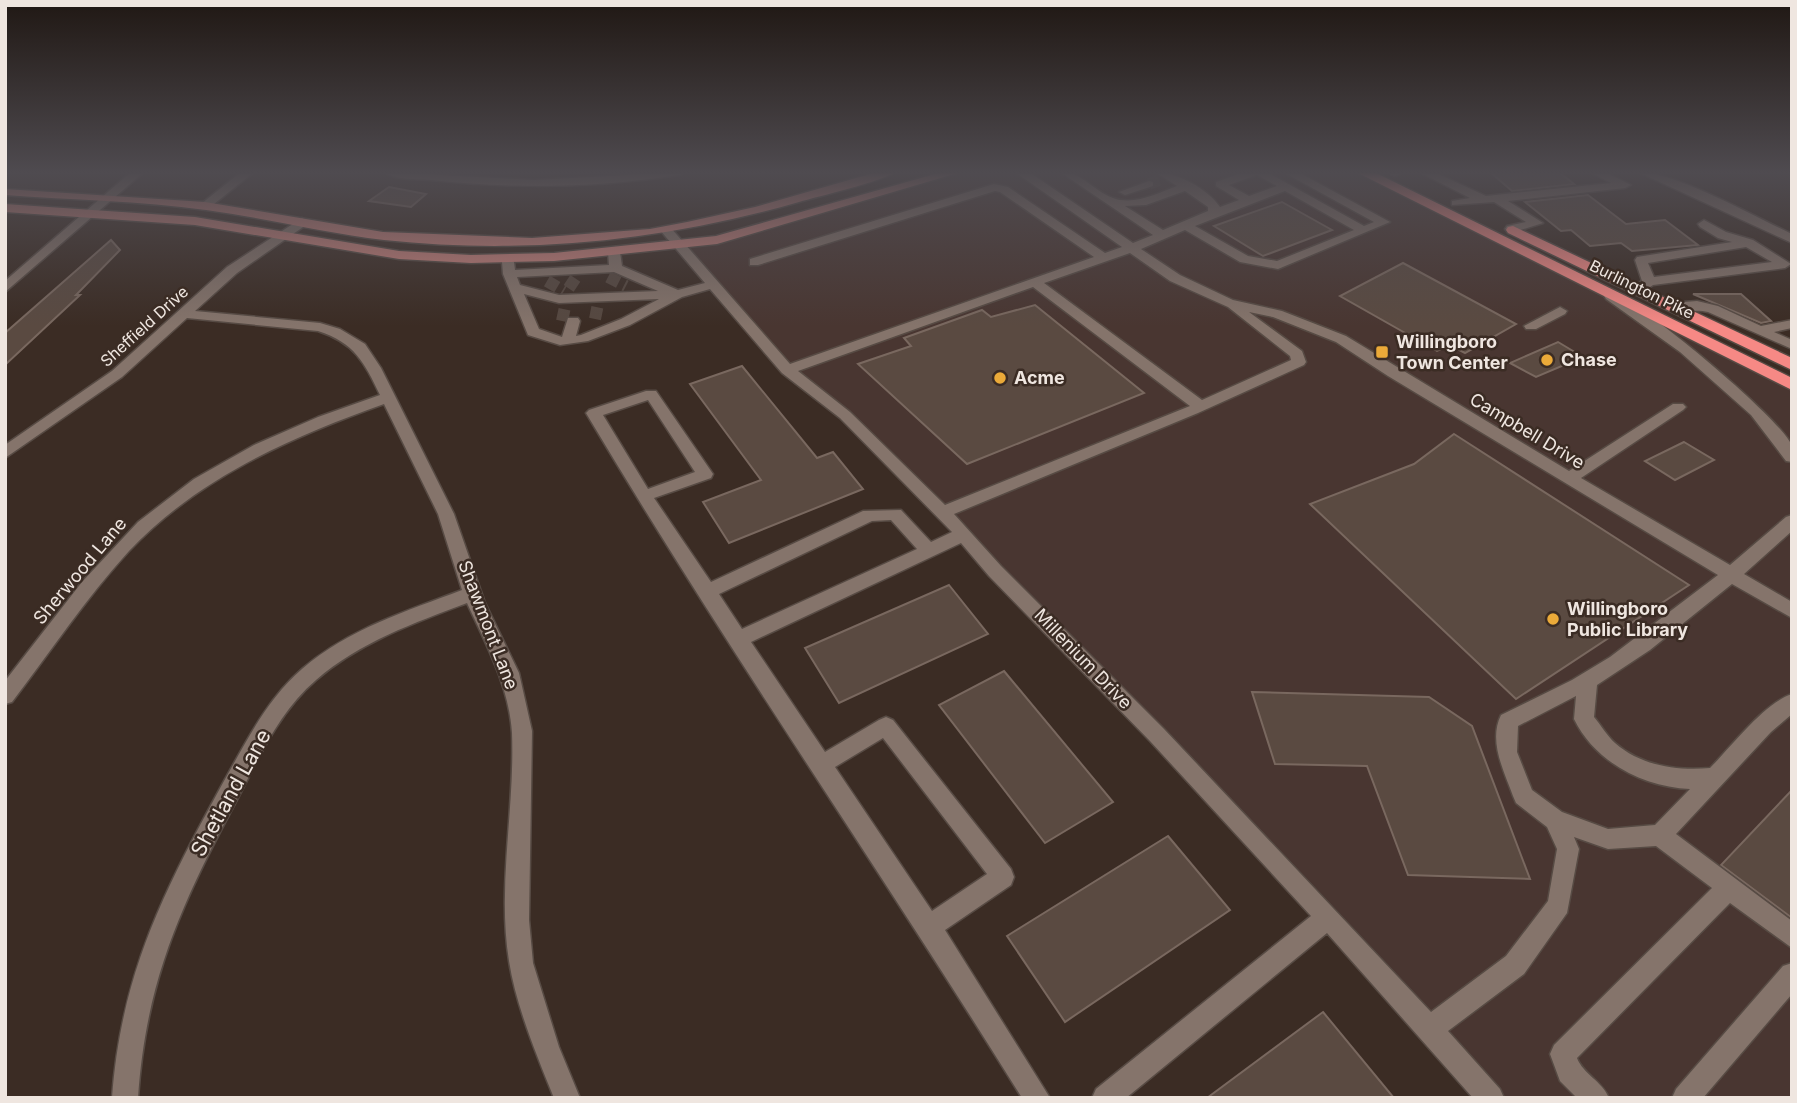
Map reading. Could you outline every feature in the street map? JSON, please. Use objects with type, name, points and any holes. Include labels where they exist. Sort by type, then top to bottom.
[{"type":"highway","name":"Burlington Pike","points":[[1466,223],[1792,385]]},
{"type":"highway","name":"Burlington Pike","points":[[1500,223],[1643,286],[1672,307],[1792,365]]},
{"type":"main road","points":[[209,223],[399,255],[508,258],[585,301],[614,252],[715,223]]},
{"type":"main road","points":[[311,223],[383,236],[477,242],[671,237],[717,240],[772,223]]},
{"type":"street","points":[[5,288],[79,223]]},
{"type":"street","name":"Sheffield Drive","points":[[5,453],[117,374],[232,270],[300,223]]},
{"type":"street","points":[[754,262],[877,223]]},
{"type":"street","points":[[1054,223],[1104,258]]},
{"type":"street","name":"Campbell Drive","points":[[1096,223],[1175,278],[1229,303],[1278,314],[1340,339],[1792,611]]},
{"type":"street","points":[[1145,223],[1163,236]]},
{"type":"street","points":[[788,370],[1132,248],[1192,223]]},
{"type":"street","points":[[1352,223],[1361,232]]},
{"type":"street","points":[[1187,226],[1244,258],[1279,265],[1381,223]]},
{"type":"street","points":[[1511,229],[1535,223]]},
{"type":"street","points":[[1758,223],[1792,239]]},
{"type":"street","points":[[1704,225],[1722,235],[1749,243],[1785,264],[1643,286],[1641,260],[1749,243]]},
{"type":"street","name":"Millenium Drive","points":[[671,237],[788,370],[845,415],[964,534],[995,571],[1148,726],[1328,917],[1491,1098]]},
{"type":"street","points":[[585,301],[614,252]]},
{"type":"street","points":[[508,258],[511,280],[533,332],[585,301],[677,294]]},
{"type":"street","points":[[578,270],[585,301]]},
{"type":"street","points":[[511,280],[529,272],[625,323],[677,294]]},
{"type":"street","points":[[511,280],[559,299],[585,301],[677,294],[712,285]]},
{"type":"street","points":[[1034,282],[1200,406]]},
{"type":"street","points":[[1608,294],[1685,349],[1726,385],[1756,412],[1792,457]]},
{"type":"street","points":[[941,513],[1299,362],[1297,354],[1229,303]]},
{"type":"street","points":[[1672,307],[1698,305],[1713,309],[1792,345]]},
{"type":"street","points":[[1531,326],[1560,311]]},
{"type":"street","name":"Shawmont Lane","points":[[185,314],[301,324],[335,332],[360,347],[389,397],[446,514],[473,593],[509,673],[519,711],[522,731],[517,920],[521,963],[546,1047],[567,1098]]},
{"type":"street","points":[[1760,330],[1791,325]]},
{"type":"street","points":[[644,496],[705,474],[651,394],[594,413],[644,496],[929,927],[1037,1098]]},
{"type":"street","name":"Sherwood Lane","points":[[5,696],[100,574],[144,526],[170,505],[222,469],[274,441],[320,421],[389,397]]},
{"type":"street","points":[[1569,478],[1678,407]]},
{"type":"street","points":[[708,591],[869,515],[895,514],[929,551]]},
{"type":"street","points":[[1792,521],[1666,627],[1588,680],[1508,721],[1507,752],[1524,796],[1555,820],[1608,839],[1660,835],[1792,936]]},
{"type":"street","points":[[739,639],[964,534]]},
{"type":"street","name":"Shetland Lane","points":[[125,1098],[132,1030],[140,988],[152,949],[221,807],[270,722],[305,677],[350,643],[473,593]]},
{"type":"street","points":[[1588,680],[1584,719],[1608,750],[1650,773],[1687,780],[1716,777]]},
{"type":"street","points":[[1660,835],[1764,726],[1792,702]]},
{"type":"street","points":[[822,764],[886,726],[1003,877],[929,927]]},
{"type":"street","points":[[1429,1029],[1515,965],[1559,905],[1568,849],[1555,820]]},
{"type":"street","points":[[1596,1098],[1569,1072],[1563,1054],[1730,887]]},
{"type":"street","points":[[1105,1098],[1328,917]]},
{"type":"street","points":[[1685,1098],[1792,975]]},
{"type":"shaded area","points":[[775,223],[1467,223],[1792,384],[1792,1098],[1493,1098],[676,244],[717,240]]},
{"type":"building","points":[[1221,223],[1320,223],[1332,230],[1263,256],[1214,226]]},
{"type":"building","points":[[1552,223],[1670,223],[1698,245],[1632,251],[1621,243],[1590,246],[1571,230],[1561,231]]},
{"type":"building","points":[[111,240],[120,250],[76,295],[80,295],[5,365],[5,333]]},
{"type":"building","points":[[1403,263],[1516,324],[1465,353],[1450,345],[1437,351],[1340,296]]},
{"type":"building","points":[[1693,294],[1741,294],[1771,321],[1761,323]]},
{"type":"building","name":"Acme","points":[[1035,305],[1144,393],[967,464],[858,364],[911,346],[904,338],[982,310],[991,317]]},
{"type":"building","name":"Chase","points":[[1558,342],[1583,357],[1536,377],[1510,363]]},
{"type":"building","points":[[742,366],[817,458],[833,452],[863,489],[729,543],[703,502],[761,480],[690,384]]},
{"type":"building","points":[[1454,434],[1689,585],[1516,699],[1310,504],[1414,464]]},
{"type":"building","points":[[1684,442],[1714,460],[1675,480],[1645,461]]},
{"type":"building","points":[[949,585],[988,634],[839,703],[805,648]]},
{"type":"building","points":[[1004,671],[1113,802],[1045,843],[939,705]]},
{"type":"building","points":[[1252,692],[1429,697],[1472,726],[1530,879],[1408,875],[1367,766],[1275,764]]},
{"type":"building","points":[[1792,790],[1792,918],[1721,865]]},
{"type":"building","points":[[1168,836],[1230,910],[1065,1022],[1007,936]]},
{"type":"building","points":[[1323,1012],[1394,1098],[1207,1098]]},
{"type":"tunnel","points":[[608,277],[626,286]]},
{"type":"tunnel","points":[[567,280],[582,290]]},
{"type":"tunnel","points":[[547,281],[564,291]]},
{"type":"tunnel","points":[[595,319],[598,304]]},
{"type":"tunnel","points":[[562,321],[565,307]]},
{"type":"place","name":"Willingboro Town Center","points":[[1382,352]]},
{"type":"place","name":"Chase","points":[[1547,360]]},
{"type":"place","name":"Acme","points":[[1000,378]]},
{"type":"place","name":"Willingboro Public Library","points":[[1553,619]]}]
